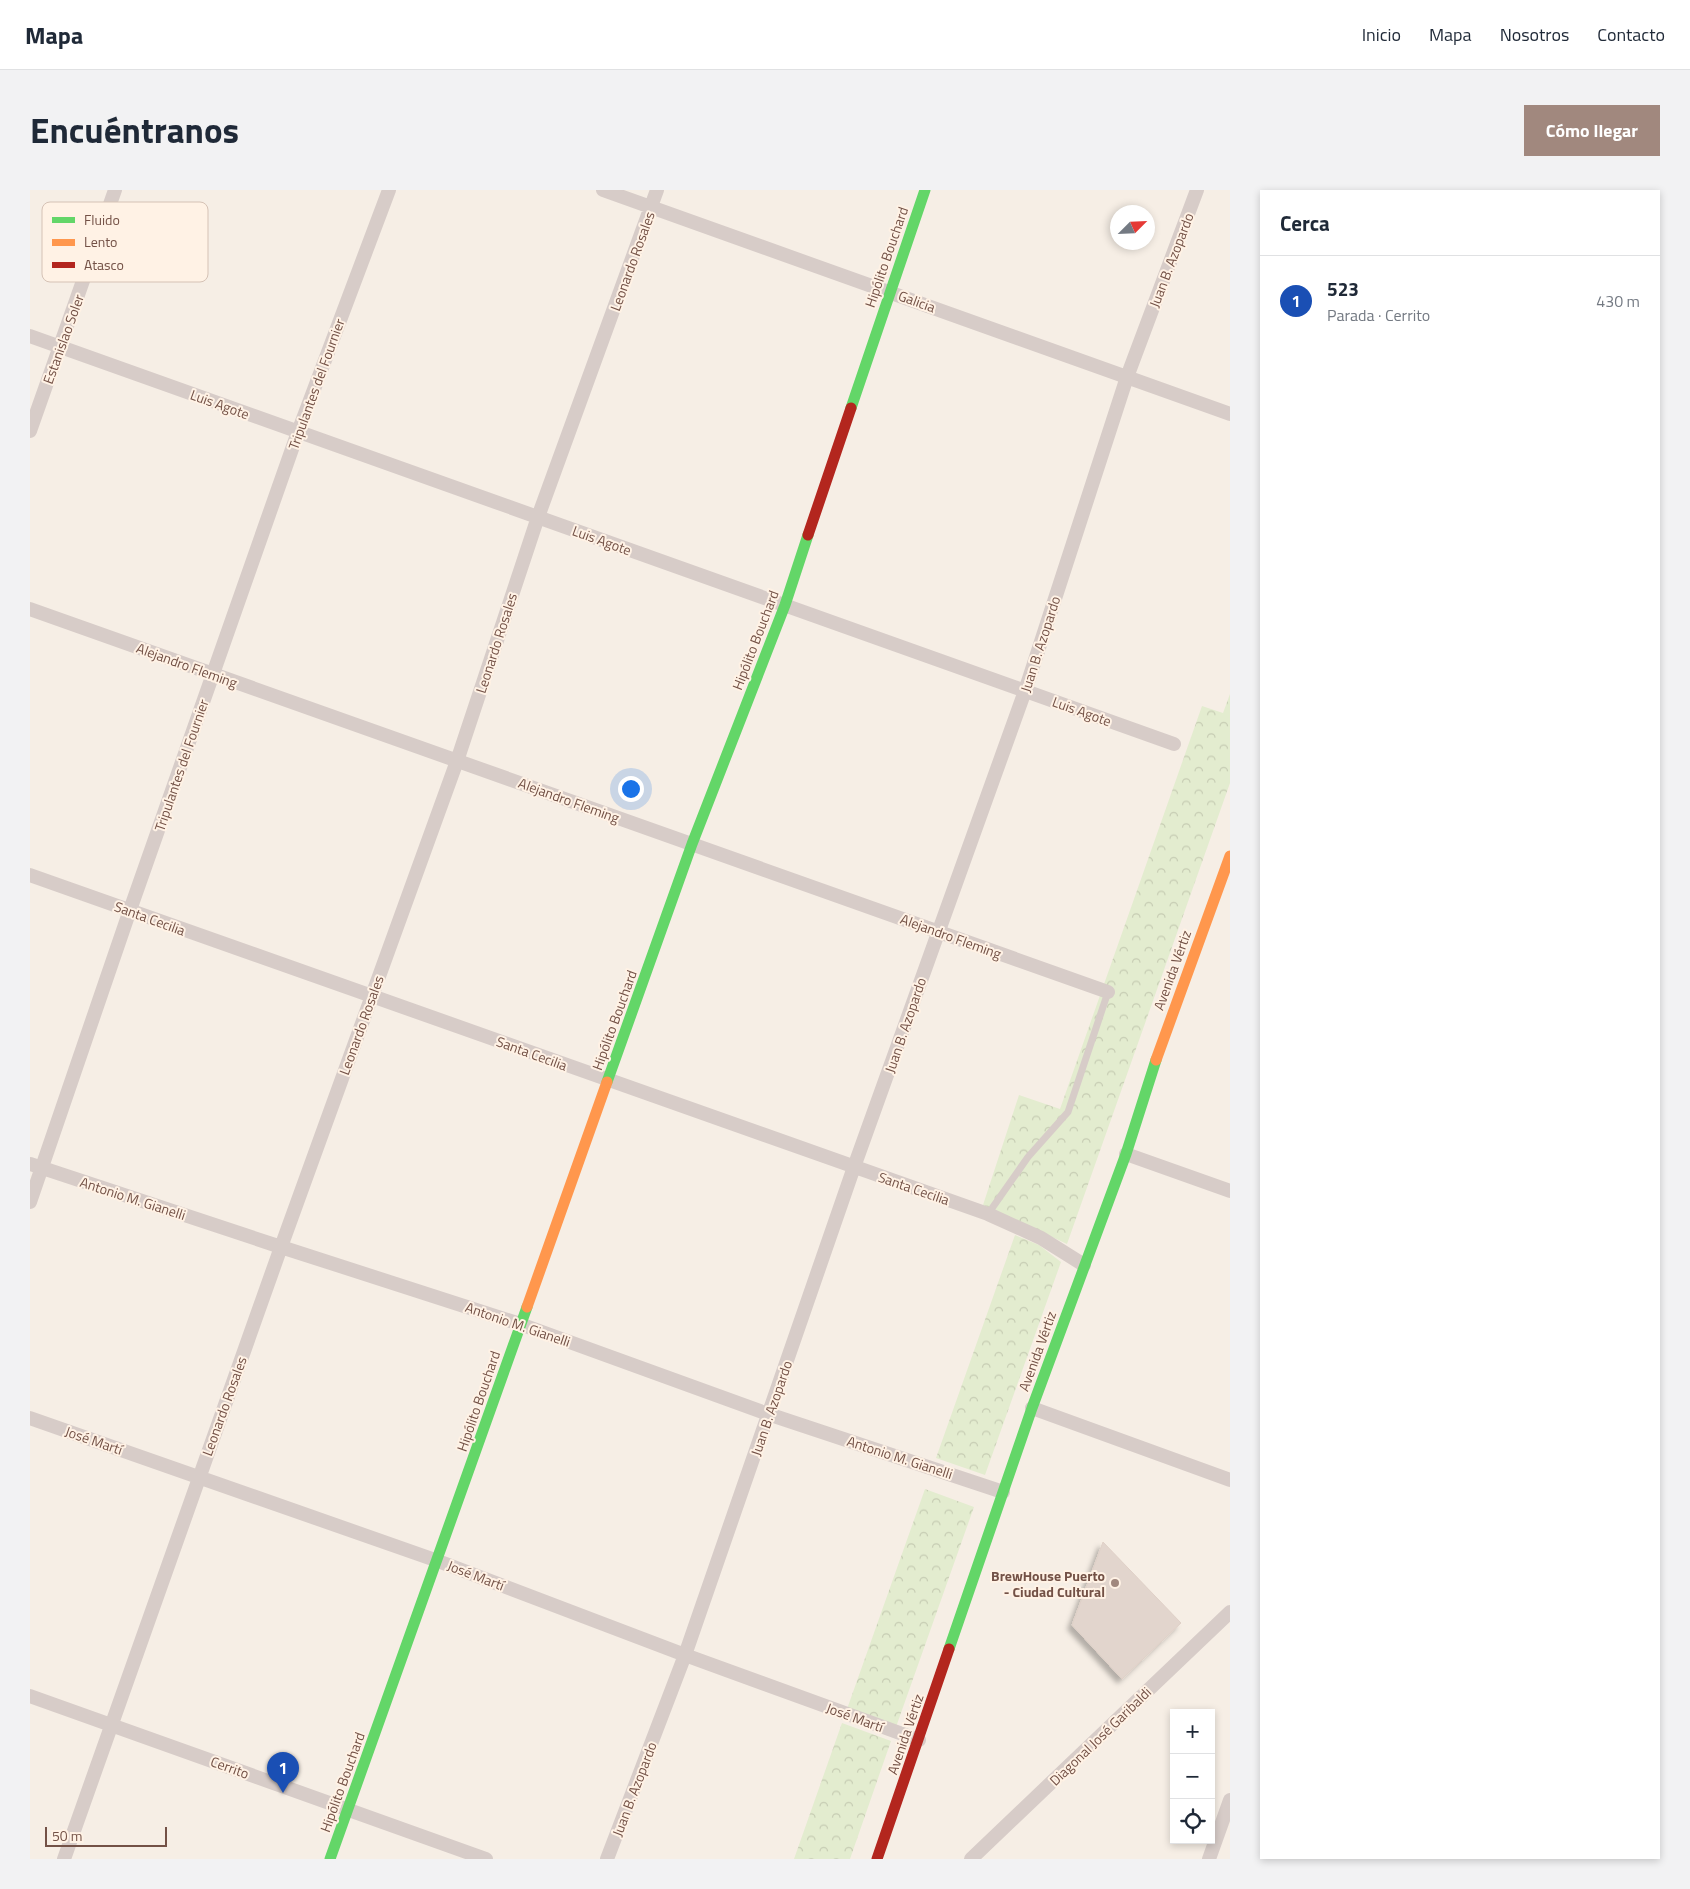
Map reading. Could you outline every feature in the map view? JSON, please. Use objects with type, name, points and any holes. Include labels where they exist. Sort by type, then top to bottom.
[{"type":"street","name":"Estanislao Soler","points":[[112,202],[116,190]]},
{"type":"street","name":"Tripulantes del Fournier","points":[[30,1202],[36,1166],[130,910],[298,432],[388,190]]},
{"type":"street","name":"Galicia","points":[[603,190],[1230,414]]},
{"type":"street","name":"Leonardo Rosales","points":[[64,1859],[280,1247],[457,761],[538,517],[657,190]]},
{"type":"street","name":"Hipólito Bouchard","points":[[330,1859],[438,1561],[520,1324],[692,844],[785,605],[889,292],[925,190]]},
{"type":"street","name":"Juan B. Azopardo","points":[[607,1859],[685,1655],[854,1167],[1025,691],[1127,377],[1197,190]]},
{"type":"street","name":"Estanislao Soler","points":[[30,431],[83,282]]},
{"type":"street","name":"Luis Agote","points":[[30,336],[1174,744]]},
{"type":"street","name":"Alejandro Fleming","points":[[30,609],[1108,992]]},
{"type":"street","name":"Avenida Vértiz","points":[[877,1859],[1032,1408],[1126,1154],[1158,1053],[1229,860]]},
{"type":"street","name":"Santa Cecilia","points":[[30,875],[988,1214],[1041,1238],[1084,1264]]},
{"type":"street","points":[[1126,1154],[1230,1191]]},
{"type":"street","name":"Antonio M. Gianelli","points":[[36,1166],[520,1324],[768,1414],[1003,1492]]},
{"type":"street","points":[[1032,1408],[1230,1480]]},
{"type":"street","name":"José Martí","points":[[30,1418],[438,1561],[685,1655],[919,1740]]},
{"type":"street","name":"Diagonal José Garibaldi","points":[[971,1859],[1230,1612]]},
{"type":"street","name":"Cerrito","points":[[30,1696],[486,1859]]},
{"type":"street","points":[[1209,1859],[1230,1800]]},
{"type":"lane","points":[[988,1214],[1028,1157],[1068,1112],[1108,992]]},
{"type":"green space","points":[[1230,694],[1230,783],[1067,1244],[983,1205],[1019,1095],[1060,1109],[1202,706],[1223,713]]},
{"type":"green space","points":[[1015,1235],[1039,1245],[1061,1262],[985,1475],[936,1458]]},
{"type":"green space","points":[[925,1489],[974,1507],[896,1727],[847,1709]]},
{"type":"green space","points":[[842,1723],[891,1741],[850,1859],[794,1859]]},
{"type":"building","name":"BrewHouse Puerto - Ciudad Cultural","points":[[1103,1542],[1181,1623],[1122,1679],[1072,1625]]},
{"type":"traffic: fast","points":[[851,408],[925,190]]},
{"type":"traffic: fast","points":[[607,1082],[692,844],[785,605],[808,535]]},
{"type":"traffic: fast","points":[[949,1649],[1032,1408],[1126,1154],[1156,1060]]},
{"type":"traffic: fast","points":[[330,1859],[527,1307]]},
{"type":"traffic: slow","points":[[1156,1060],[1230,856]]},
{"type":"traffic: slow","points":[[527,1307],[607,1082]]},
{"type":"traffic: jam","points":[[808,535],[851,408]]},
{"type":"traffic: jam","points":[[877,1859],[949,1649]]},
{"type":"place","name":"BrewHouse Puerto - Ciudad Cultural","points":[[1115,1583]]},
{"type":"place","name":"523","points":[[283,1793]]}]
